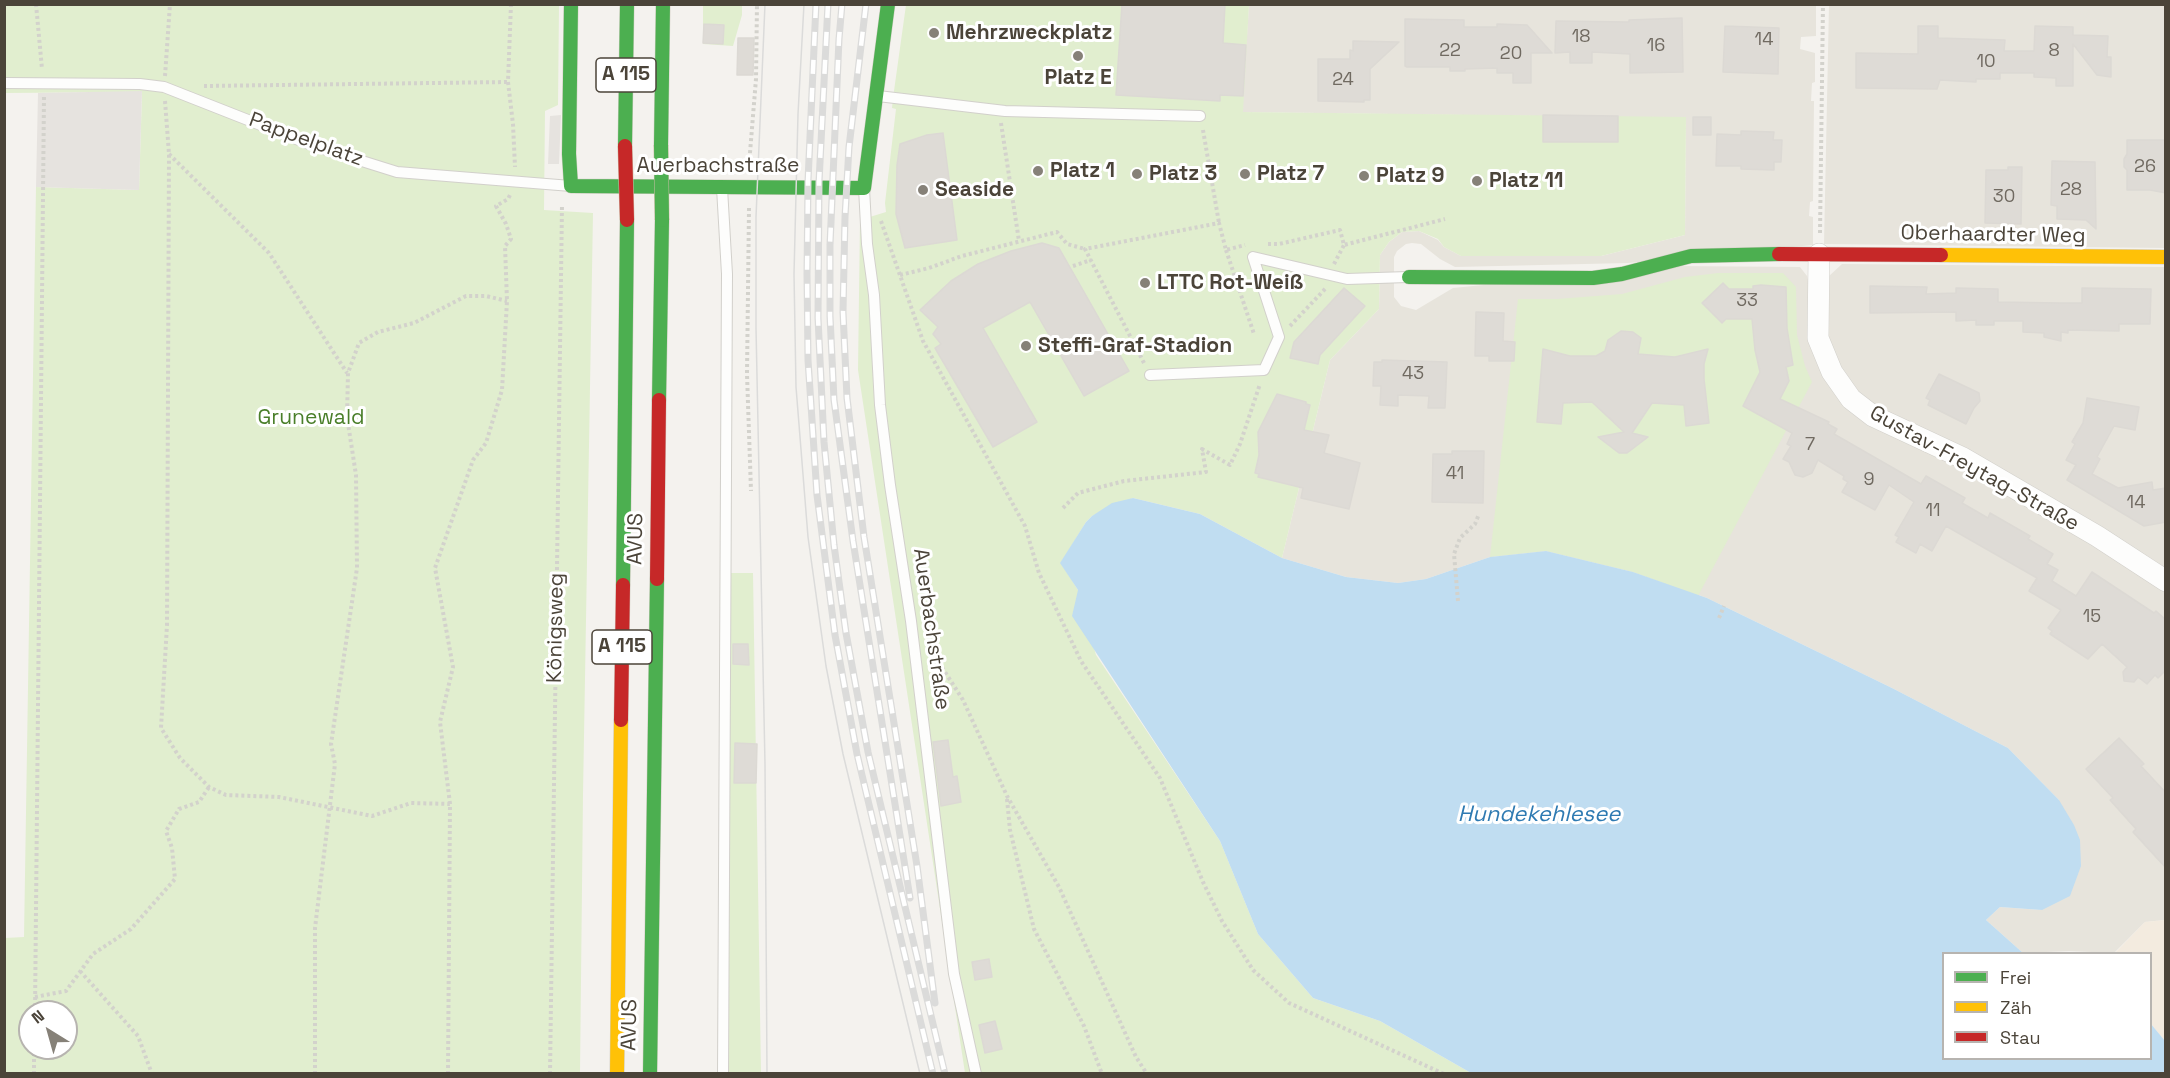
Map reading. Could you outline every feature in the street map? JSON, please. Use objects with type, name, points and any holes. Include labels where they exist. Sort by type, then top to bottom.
[{"type":"main road","points":[[571,4],[568,154],[571,186]]},
{"type":"main road","name":"AVUS","points":[[617,1074],[627,220],[625,146],[627,4]]},
{"type":"main road","name":"AVUS","points":[[650,1074],[663,4]]},
{"type":"main road","name":"Auerbachstraße","points":[[571,186],[722,187],[865,193],[888,4]]},
{"type":"main road","name":"Oberhaardter Weg","points":[[1410,278],[1593,278],[1622,274],[1691,256],[1819,247],[2166,257]]},
{"type":"street","name":"Gustav-Freytag-Straße","points":[[1819,247],[1818,338],[1832,372],[1851,399],[1873,416],[1963,458],[2097,536],[2166,581]]},
{"type":"lane","name":"Pappelplatz","points":[[4,83],[140,84],[164,87],[314,146],[397,172],[571,186]]},
{"type":"lane","points":[[877,96],[999,111],[1200,116]]},
{"type":"lane","points":[[722,187],[727,274],[723,1074]]},
{"type":"lane","name":"Auerbachstraße","points":[[865,193],[880,405],[910,621],[954,974],[976,1074]]},
{"type":"lane","points":[[1150,375],[1264,370],[1280,337],[1253,257],[1347,279],[1410,278]]},
{"type":"path","points":[[36,4],[44,84],[35,997],[66,991],[93,954],[131,929],[175,879],[172,848],[166,831],[179,809],[199,802],[209,787]]},
{"type":"path","points":[[170,4],[164,87],[169,154],[166,625],[161,728],[180,758],[209,787],[225,795],[279,797],[372,816],[411,803],[450,804]]},
{"type":"path","points":[[510,4],[508,82],[516,182]]},
{"type":"path","points":[[751,491],[747,374],[749,188],[750,145],[753,140],[757,4]]},
{"type":"path","points":[[1819,247],[1823,4]]},
{"type":"path","points":[[200,86],[508,82]]},
{"type":"path","points":[[999,111],[1019,241]]},
{"type":"path","points":[[1200,116],[1219,223],[1254,334]]},
{"type":"path","points":[[169,154],[269,253],[348,373]]},
{"type":"path","name":"Königsweg","points":[[550,1074],[562,204],[571,186]]},
{"type":"path","points":[[865,193],[879,217],[923,341],[1024,526],[1039,573],[1081,661],[1160,778],[1203,882],[1222,921],[1253,970],[1289,1003],[1444,1074]]},
{"type":"path","points":[[448,1074],[450,804],[440,722],[453,667],[435,568],[473,460],[486,443],[502,390],[507,301],[505,246],[511,238],[496,206]]},
{"type":"path","points":[[1263,243],[1279,244],[1340,230],[1344,245],[1445,219]]},
{"type":"path","points":[[900,275],[929,268],[962,256],[1057,232],[1067,244],[1085,249],[1219,223]]},
{"type":"path","points":[[1226,250],[1256,243]]},
{"type":"path","points":[[1085,249],[1150,375]]},
{"type":"path","points":[[1073,266],[1091,260]]},
{"type":"path","points":[[1280,337],[1337,277]]},
{"type":"path","points":[[315,1074],[315,928],[335,764],[331,744],[357,568],[356,475],[347,417],[348,373],[359,343],[378,332],[414,323],[466,296],[486,296],[507,301]]},
{"type":"path","points":[[1064,508],[1078,493],[1087,490],[1124,481],[1206,472],[1202,449],[1230,465],[1240,444],[1264,370]]},
{"type":"path","points":[[1458,601],[1454,554],[1460,538],[1475,524],[1479,514]]},
{"type":"path","points":[[1719,618],[1724,606]]},
{"type":"path","points":[[910,621],[963,700],[1007,796],[1059,887],[1136,1057],[1147,1074]]},
{"type":"path","points":[[1007,796],[1010,830],[1034,929],[1084,1026],[1102,1074]]},
{"type":"path","points":[[80,971],[138,1036],[153,1074]]},
{"type":"shaded area","points":[[1249,5],[1816,5],[1816,36],[1801,37],[1800,49],[1815,53],[1815,82],[1812,83],[1811,101],[1814,101],[1813,201],[1810,202],[1809,216],[1813,217],[1813,245],[1628,263],[1455,267],[1421,244],[1412,243],[1406,244],[1397,251],[1394,257],[1394,297],[1401,306],[1416,310],[1453,288],[1676,266],[1800,267],[1807,276],[1810,289],[1814,352],[1919,446],[2022,501],[2165,589],[2165,920],[2145,922],[2115,952],[2022,952],[1986,920],[2000,907],[2042,910],[2059,800],[2008,748],[1892,688],[1707,598],[1633,572],[1546,551],[1490,557],[1426,579],[1398,583],[1346,577],[1282,558],[1330,360],[1379,309],[1380,255],[1389,242],[1402,232],[1419,231],[1438,240],[1444,247],[1461,256],[1601,256],[1685,235],[1686,118],[1242,112]]},
{"type":"shaded area","points":[[1829,5],[2165,5],[2165,248],[1824,244]]},
{"type":"shaded area","points":[[142,91],[139,190],[36,187],[38,93]]},
{"type":"shaded area","points":[[561,115],[559,164],[548,164],[550,116]]},
{"type":"shaded area","points":[[1842,264],[2165,267],[2165,569],[1867,401],[1844,378],[1829,344],[1828,277]]},
{"type":"shaded area","points":[[2165,920],[2165,1041],[2152,1025],[2152,952],[2116,952],[2145,922]]},
{"type":"green space","name":"Grunewald","points":[[5,5],[559,5],[558,105],[545,111],[544,210],[593,213],[580,1073],[5,1073],[5,938],[24,937],[36,187],[139,190],[142,92],[5,93]]},
{"type":"green space","points":[[703,5],[742,5],[742,15],[733,46],[703,44]]},
{"type":"green space","points":[[906,5],[1249,5],[1243,112],[1686,117],[1685,235],[1601,256],[1461,256],[1444,247],[1438,239],[1419,231],[1402,232],[1389,242],[1380,255],[1379,309],[1330,360],[1282,558],[1200,514],[1133,498],[1092,516],[1061,563],[1078,590],[1096,655],[1220,841],[1258,934],[1313,998],[1380,1021],[1471,1073],[965,1073],[858,370],[860,220],[886,212],[885,203],[896,109],[892,108]]},
{"type":"green space","points":[[1718,273],[1783,273],[1796,287],[1797,335],[1805,366],[1812,382],[1698,596],[1633,572],[1546,551],[1490,557],[1518,299],[1557,299],[1622,294],[1685,277]]},
{"type":"green space","points":[[726,573],[753,573],[761,1073],[727,1073]]},
{"type":"water","name":"Hundekehlesee","points":[[1133,498],[1200,514],[1282,558],[1346,577],[1398,583],[1426,579],[1490,557],[1546,551],[1633,572],[1707,598],[1892,688],[2008,748],[2059,800],[2080,840],[2081,866],[2070,896],[2042,910],[2000,907],[1986,920],[2022,952],[1942,952],[1942,1060],[2152,1060],[2152,1025],[2165,1041],[2165,1073],[1471,1073],[1380,1021],[1313,998],[1258,934],[1220,841],[1072,616],[1078,590],[1060,563],[1086,522],[1112,503]]},
{"type":"building","points":[[1122,4],[1225,4],[1223,43],[1246,45],[1243,96],[1220,95],[1220,101],[1116,95]]},
{"type":"building","points":[[1682,18],[1683,72],[1630,73],[1630,54],[1592,52],[1592,63],[1570,63],[1570,52],[1555,53],[1556,21],[1629,22],[1629,20]]},
{"type":"building","points":[[1405,19],[1464,20],[1464,27],[1497,27],[1497,24],[1527,25],[1552,53],[1531,53],[1531,83],[1513,83],[1513,73],[1497,73],[1497,68],[1450,71],[1450,67],[1407,67],[1405,66]]},
{"type":"building","points":[[704,24],[724,25],[723,44],[703,43]]},
{"type":"building","points":[[1725,26],[1779,28],[1778,74],[1723,72]]},
{"type":"building","points":[[1918,26],[1938,26],[1938,38],[2005,40],[2004,51],[2034,51],[2035,26],[2073,27],[2073,35],[2108,36],[2107,57],[2111,57],[2111,77],[2097,75],[2073,44],[2073,86],[2056,86],[2056,78],[2034,77],[2034,73],[2000,73],[2000,79],[1976,79],[1976,82],[1940,80],[1937,89],[1856,88],[1856,53],[1918,54]]},
{"type":"building","points":[[738,38],[754,38],[753,75],[737,75]]},
{"type":"building","points":[[1353,41],[1399,42],[1370,69],[1370,100],[1364,100],[1364,102],[1318,101],[1318,59],[1350,59]]},
{"type":"building","points":[[1543,115],[1618,116],[1618,142],[1543,142]]},
{"type":"building","points":[[1693,117],[1711,117],[1711,135],[1693,135]]},
{"type":"building","points":[[1741,131],[1774,132],[1773,140],[1782,140],[1781,162],[1774,162],[1774,170],[1716,166],[1717,134],[1741,135]]},
{"type":"building","name":"Seaside","points":[[943,133],[957,240],[905,248],[896,214],[900,144],[927,135]]},
{"type":"building","points":[[2127,140],[2166,140],[2166,193],[2127,190],[2127,170],[2124,167],[2124,159],[2127,154]]},
{"type":"building","points":[[2052,161],[2095,162],[2096,229],[2086,220],[2057,219],[2057,206],[2051,205]]},
{"type":"building","points":[[2008,167],[2022,167],[2021,224],[1985,223],[1986,170],[2008,170]]},
{"type":"building","name":"Steffi-Graf-Stadion","points":[[1042,243],[1059,248],[1129,371],[1084,396],[1030,302],[983,328],[1037,422],[993,447],[935,348],[941,344],[933,334],[938,327],[920,310],[951,281],[978,264],[1011,251]]},
{"type":"building","points":[[1723,283],[1729,289],[1753,289],[1753,286],[1761,285],[1786,287],[1787,328],[1793,365],[1786,367],[1789,381],[1780,399],[1829,422],[1828,424],[1837,429],[1834,434],[1921,484],[1926,476],[1965,498],[1962,503],[1988,518],[1990,513],[2030,536],[2028,539],[2053,554],[2047,564],[2058,570],[2052,581],[2076,596],[2092,572],[2154,613],[2156,611],[2166,620],[2166,670],[2158,678],[2155,675],[2147,684],[2138,677],[2134,682],[2124,681],[2123,672],[2127,667],[2102,644],[2088,659],[2050,634],[2052,631],[2048,628],[2061,610],[2029,591],[2037,578],[1946,526],[1932,551],[1920,544],[1916,553],[1896,542],[1899,537],[1895,535],[1914,502],[1889,485],[1875,510],[1842,492],[1848,482],[1843,479],[1844,476],[1818,460],[1812,473],[1803,477],[1795,475],[1789,462],[1783,459],[1791,446],[1787,444],[1792,433],[1743,406],[1760,372],[1752,319],[1726,319],[1722,323],[1702,303]]},
{"type":"building","points":[[1870,286],[1927,287],[1926,294],[1956,293],[1956,288],[1998,289],[1998,302],[2060,303],[2082,303],[2082,288],[2151,289],[2150,324],[2119,324],[2119,331],[2068,330],[2068,333],[2061,332],[2061,341],[2044,337],[2044,333],[2023,332],[2023,321],[1994,321],[1994,325],[1976,325],[1976,320],[1956,321],[1956,312],[1870,313]]},
{"type":"building","points":[[1344,288],[1365,306],[1320,355],[1318,364],[1290,358],[1294,342]]},
{"type":"building","points":[[1476,312],[1504,313],[1503,341],[1515,342],[1514,361],[1489,361],[1489,356],[1475,356]]},
{"type":"building","points":[[1621,331],[1633,332],[1641,338],[1638,354],[1675,357],[1708,349],[1704,364],[1704,379],[1709,423],[1686,426],[1684,405],[1652,403],[1632,433],[1648,437],[1627,453],[1619,453],[1598,437],[1624,432],[1592,402],[1563,403],[1561,424],[1537,422],[1543,349],[1570,356],[1596,356],[1605,351],[1608,340]]},
{"type":"building","points":[[1382,360],[1447,362],[1445,408],[1428,408],[1429,396],[1398,395],[1398,406],[1380,405],[1381,386],[1373,386],[1374,362],[1382,362]]},
{"type":"building","points":[[1939,374],[1979,393],[1980,401],[1966,424],[1928,405],[1930,400],[1926,398]]},
{"type":"building","points":[[1277,394],[1310,405],[1304,430],[1329,435],[1324,453],[1360,463],[1349,509],[1301,498],[1303,488],[1258,477],[1259,474],[1255,473],[1259,455],[1258,432]]},
{"type":"building","points":[[2087,398],[2139,407],[2135,430],[2114,426],[2097,457],[2100,459],[2092,474],[2118,488],[2152,482],[2153,490],[2166,488],[2166,522],[2144,526],[2067,480],[2076,465],[2066,460],[2075,444],[2072,442],[2083,423]]},
{"type":"building","points":[[1452,451],[1484,451],[1483,503],[1432,502],[1433,454],[1452,454]]},
{"type":"building","points":[[733,644],[748,644],[749,665],[733,664]]},
{"type":"building","points":[[2119,738],[2144,764],[2141,766],[2166,793],[2166,868],[2133,832],[2136,829],[2110,800],[2113,798],[2086,769]]},
{"type":"building","points":[[948,740],[953,777],[957,776],[961,802],[941,806],[933,742]]},
{"type":"building","points":[[735,743],[757,744],[756,783],[734,783]]},
{"type":"building","points":[[989,959],[992,977],[975,980],[972,962]]},
{"type":"building","points":[[995,1021],[1002,1049],[985,1053],[979,1025]]},
{"type":"tram line","points":[[765,4],[756,217],[756,328],[765,764],[767,1074]]},
{"type":"tram line","points":[[804,4],[798,114],[794,274],[796,387],[808,537],[826,666],[843,754],[920,1074]]},
{"type":"railway","points":[[816,4],[808,181],[807,274],[808,360],[817,495],[835,635],[857,754],[933,1074]]},
{"type":"railway","points":[[828,4],[819,182],[818,318],[824,442],[834,545],[846,633],[868,752],[945,1074]]},
{"type":"railway","points":[[842,4],[830,245],[830,316],[834,400],[853,541],[910,898]]},
{"type":"railway","points":[[866,4],[849,147],[845,217],[843,312],[847,398],[864,537],[917,866],[935,1003]]},
{"type":"traffic: fast","points":[[571,4],[569,154],[571,186],[864,188],[888,4]]},
{"type":"traffic: fast","points":[[625,146],[627,4]]},
{"type":"traffic: fast","points":[[661,145],[663,4]]},
{"type":"traffic: fast","points":[[661,145],[662,220]]},
{"type":"traffic: fast","points":[[623,585],[627,220]]},
{"type":"traffic: fast","points":[[659,400],[662,220]]},
{"type":"traffic: fast","points":[[1409,277],[1593,278],[1622,274],[1691,256],[1779,254]]},
{"type":"traffic: fast","points":[[650,1074],[657,579]]},
{"type":"traffic: slow","points":[[1941,255],[2166,257]]},
{"type":"traffic: slow","points":[[617,1074],[621,720]]},
{"type":"traffic: jam","points":[[625,146],[627,220]]},
{"type":"traffic: jam","points":[[1779,254],[1941,255]]},
{"type":"traffic: jam","points":[[657,579],[659,400]]},
{"type":"traffic: jam","points":[[621,720],[623,585]]},
{"type":"place","name":"Mehrzweckplatz","points":[[934,33]]},
{"type":"place","name":"Platz E","points":[[1078,56]]},
{"type":"place","name":"Platz 1","points":[[1038,171]]},
{"type":"place","name":"Platz 3","points":[[1137,174]]},
{"type":"place","name":"Platz 7","points":[[1245,174]]},
{"type":"place","name":"Platz 9","points":[[1364,176]]},
{"type":"place","name":"Platz 11","points":[[1477,181]]},
{"type":"place","name":"Seaside","points":[[923,190]]},
{"type":"place","name":"LTTC Rot-Weiß","points":[[1145,283]]},
{"type":"place","name":"Steffi-Graf-Stadion","points":[[1026,346]]}]
